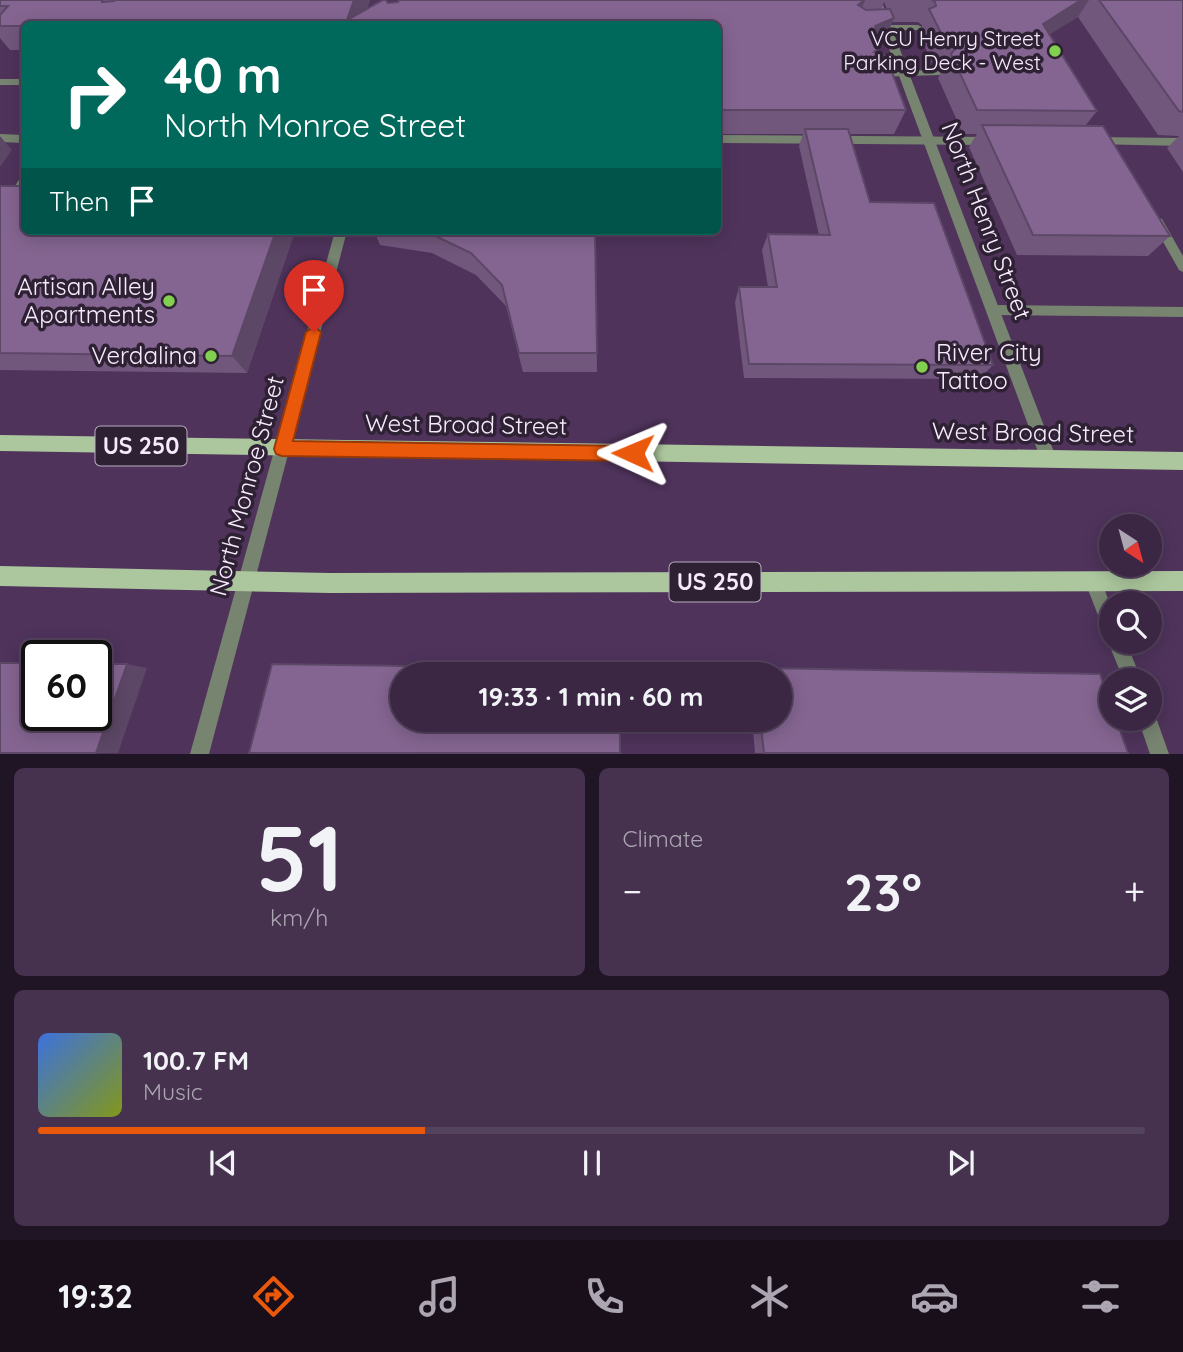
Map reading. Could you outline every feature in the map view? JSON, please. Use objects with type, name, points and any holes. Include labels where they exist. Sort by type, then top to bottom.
[{"type":"main road","name":"West Broad Street","points":[[0,443],[1183,461]]},
{"type":"main road","name":"US 250","points":[[0,576],[247,581],[1183,581]]},
{"type":"street","name":"North Henry Street","points":[[876,0],[1049,460]]},
{"type":"street","points":[[867,28],[918,28]]},
{"type":"street","points":[[872,75],[936,73]]},
{"type":"street","points":[[0,82],[21,82]]},
{"type":"street","points":[[0,138],[21,139]]},
{"type":"street","points":[[721,139],[1001,141]]},
{"type":"street","points":[[1084,141],[1183,142]]},
{"type":"street","points":[[1112,142],[1119,154]]},
{"type":"street","points":[[0,220],[21,186]]},
{"type":"street","points":[[1153,214],[1183,267]]},
{"type":"street","name":"North Monroe Street","points":[[200,754],[340,235]]},
{"type":"street","points":[[993,310],[1183,312]]},
{"type":"street","points":[[1093,582],[1099,597]]},
{"type":"street","points":[[1151,731],[1160,754]]},
{"type":"building","points":[[0,0],[354,0],[347,20],[383,0],[388,3],[399,0],[864,0],[858,5],[866,10],[890,9],[894,18],[875,26],[882,45],[874,52],[886,56],[906,110],[721,110],[721,21],[21,21],[21,26],[0,26],[0,15],[8,6],[0,6]]},
{"type":"building","points":[[932,0],[1081,0],[1043,24],[1097,111],[977,110],[951,54],[956,48],[946,43],[929,9],[936,6]]},
{"type":"building","points":[[1099,0],[1183,0],[1183,112],[1179,111]]},
{"type":"building","points":[[982,125],[1103,126],[1170,236],[1033,235]]},
{"type":"building","points":[[805,129],[848,129],[870,202],[934,203],[993,365],[749,364],[739,287],[777,287],[768,234],[830,235]]},
{"type":"building","points":[[0,186],[21,186],[21,235],[275,235],[232,356],[0,353]]},
{"type":"building","points":[[433,235],[595,235],[597,353],[519,353],[502,285],[471,253]]},
{"type":"building","points":[[0,663],[21,663],[21,731],[104,731],[96,753],[0,753]]},
{"type":"building","points":[[112,664],[127,664],[112,707]]},
{"type":"building","points":[[272,664],[390,666],[390,732],[620,732],[620,753],[249,753]]},
{"type":"building","points":[[792,669],[1099,674],[1099,731],[1120,731],[1128,753],[764,753],[762,732],[792,732]]},
{"type":"place","name":"VCU Henry Street Parking Deck - West","points":[[1055,51]]},
{"type":"place","name":"Artisan Alley Apartments","points":[[169,301]]},
{"type":"place","name":"Verdalina","points":[[211,356]]},
{"type":"place","name":"River City Tattoo","points":[[922,367]]},
{"type":"route","points":[[314,332],[282,449],[633,453]]}]
